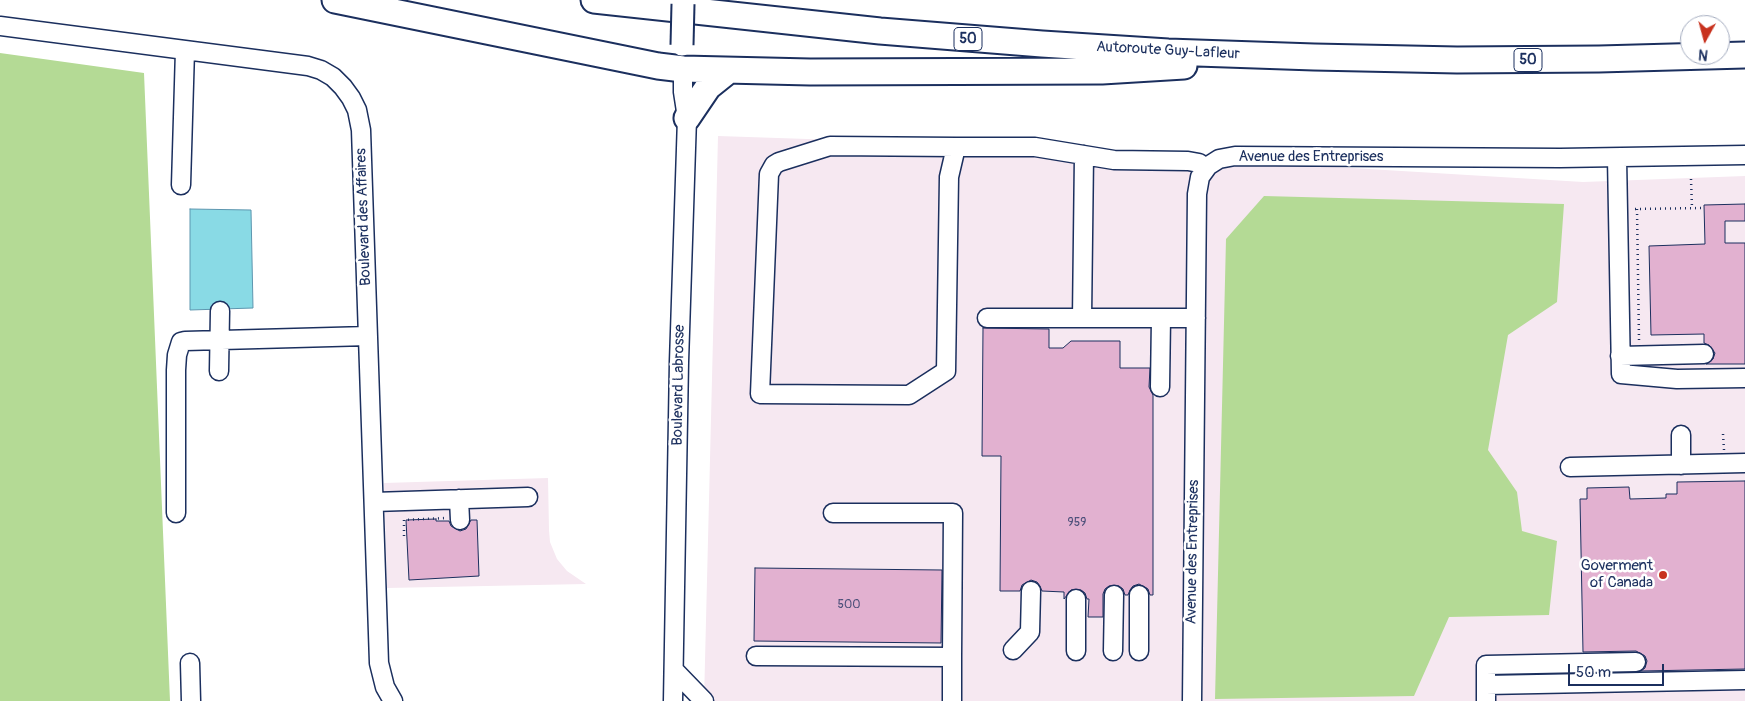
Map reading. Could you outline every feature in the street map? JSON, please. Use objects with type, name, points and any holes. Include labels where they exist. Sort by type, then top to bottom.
[{"type":"highway","points":[[335,0],[683,70],[1102,70],[1343,58]]},
{"type":"highway","name":"Autoroute Guy-Lafleur","points":[[594,0],[810,25],[1168,52],[1343,58],[1507,60],[1745,55]]},
{"type":"highway","points":[[687,118],[708,87],[728,71]]},
{"type":"main road","points":[[682,45],[683,4]]},
{"type":"street","name":"Boulevard des Affaires","points":[[0,26],[314,68],[333,77],[352,98],[357,110],[361,130],[379,663],[385,687],[393,701]]},
{"type":"street","points":[[181,185],[184,50]]},
{"type":"street","name":"Boulevard Labrosse","points":[[674,701],[679,362],[687,118],[683,92],[683,70]]},
{"type":"street","points":[[956,147],[949,177],[946,371],[909,395],[760,394],[769,174],[774,165],[779,162],[830,146],[1035,147],[1126,160],[1188,160],[1199,163],[1206,168]]},
{"type":"street","points":[[1082,318],[1084,155]]},
{"type":"street","name":"Avenue des Entreprises","points":[[1192,701],[1197,187],[1200,177],[1206,168],[1219,159],[1235,156],[1617,158],[1745,155]]},
{"type":"street","points":[[1617,158],[1621,374],[1678,379],[1745,378]]},
{"type":"street","points":[[218,371],[220,311]]},
{"type":"street","points":[[987,318],[1196,318]]},
{"type":"street","points":[[1160,387],[1161,318]]},
{"type":"street","points":[[176,513],[176,370],[178,347],[181,342],[368,336]]},
{"type":"street","points":[[1620,356],[1704,354]]},
{"type":"street","points":[[1681,435],[1682,465]]},
{"type":"street","points":[[1570,467],[1745,463]]},
{"type":"street","points":[[374,502],[528,497]]},
{"type":"street","points":[[452,519],[459,499]]},
{"type":"street","points":[[833,513],[953,514],[952,701]]},
{"type":"street","points":[[1013,650],[1030,632],[1031,591]]},
{"type":"street","points":[[1113,651],[1114,595]]},
{"type":"street","points":[[1139,595],[1139,652]]},
{"type":"street","points":[[1076,599],[1076,651]]},
{"type":"street","points":[[756,656],[952,657]]},
{"type":"street","points":[[1636,662],[1486,665],[1486,693],[1570,684],[1745,680]]},
{"type":"street","points":[[190,663],[191,701]]},
{"type":"street","points":[[1569,664],[1570,684]]},
{"type":"street","points":[[674,670],[704,701]]},
{"type":"path","points":[[1691,179],[1692,208]]},
{"type":"path","points":[[1631,210],[1704,208]]},
{"type":"path","points":[[1634,341],[1639,341],[1637,209]]},
{"type":"path","points":[[1723,434],[1724,451]]},
{"type":"path","points":[[404,536],[404,520],[452,519]]},
{"type":"shaded area","points":[[718,136],[957,144],[1583,182],[1745,176],[1745,701],[704,701]]},
{"type":"shaded area","points":[[548,478],[550,542],[557,559],[567,571],[586,584],[387,588],[384,483]]},
{"type":"green space","points":[[0,53],[144,73],[170,701],[0,701]]},
{"type":"green space","points":[[1264,196],[1564,204],[1557,302],[1508,335],[1488,450],[1517,492],[1522,531],[1557,541],[1549,615],[1449,617],[1414,696],[1215,699],[1226,239]]},
{"type":"water","points":[[190,209],[251,210],[253,308],[190,310]]},
{"type":"building","points":[[1745,204],[1745,221],[1725,221],[1725,243],[1745,243],[1745,364],[1706,364],[1713,359],[1715,353],[1709,345],[1704,343],[1704,334],[1651,335],[1649,246],[1705,244],[1704,205]]},
{"type":"building","points":[[983,328],[1049,329],[1049,348],[1063,348],[1071,341],[1120,341],[1120,368],[1150,368],[1149,387],[1153,395],[1153,595],[1150,595],[1148,589],[1139,584],[1133,586],[1128,595],[1125,595],[1123,589],[1119,586],[1109,586],[1103,594],[1103,617],[1088,617],[1089,599],[1081,590],[1071,590],[1064,599],[1064,592],[1042,591],[1037,582],[1031,580],[1022,585],[1020,591],[1000,591],[1001,456],[982,456]]},
{"type":"building","name":"Goverment of Canada","points":[[1745,481],[1745,669],[1641,671],[1645,668],[1647,661],[1645,656],[1636,651],[1583,652],[1580,499],[1587,499],[1587,488],[1629,487],[1630,499],[1666,498],[1666,494],[1677,494],[1677,482]]},
{"type":"building","points":[[436,519],[436,521],[449,521],[451,526],[460,531],[466,529],[471,520],[477,520],[479,576],[409,580],[406,520]]},
{"type":"building","points":[[755,568],[942,570],[941,643],[754,641]]},
{"type":"place","name":"Goverment of Canada","points":[[1663,575]]}]
